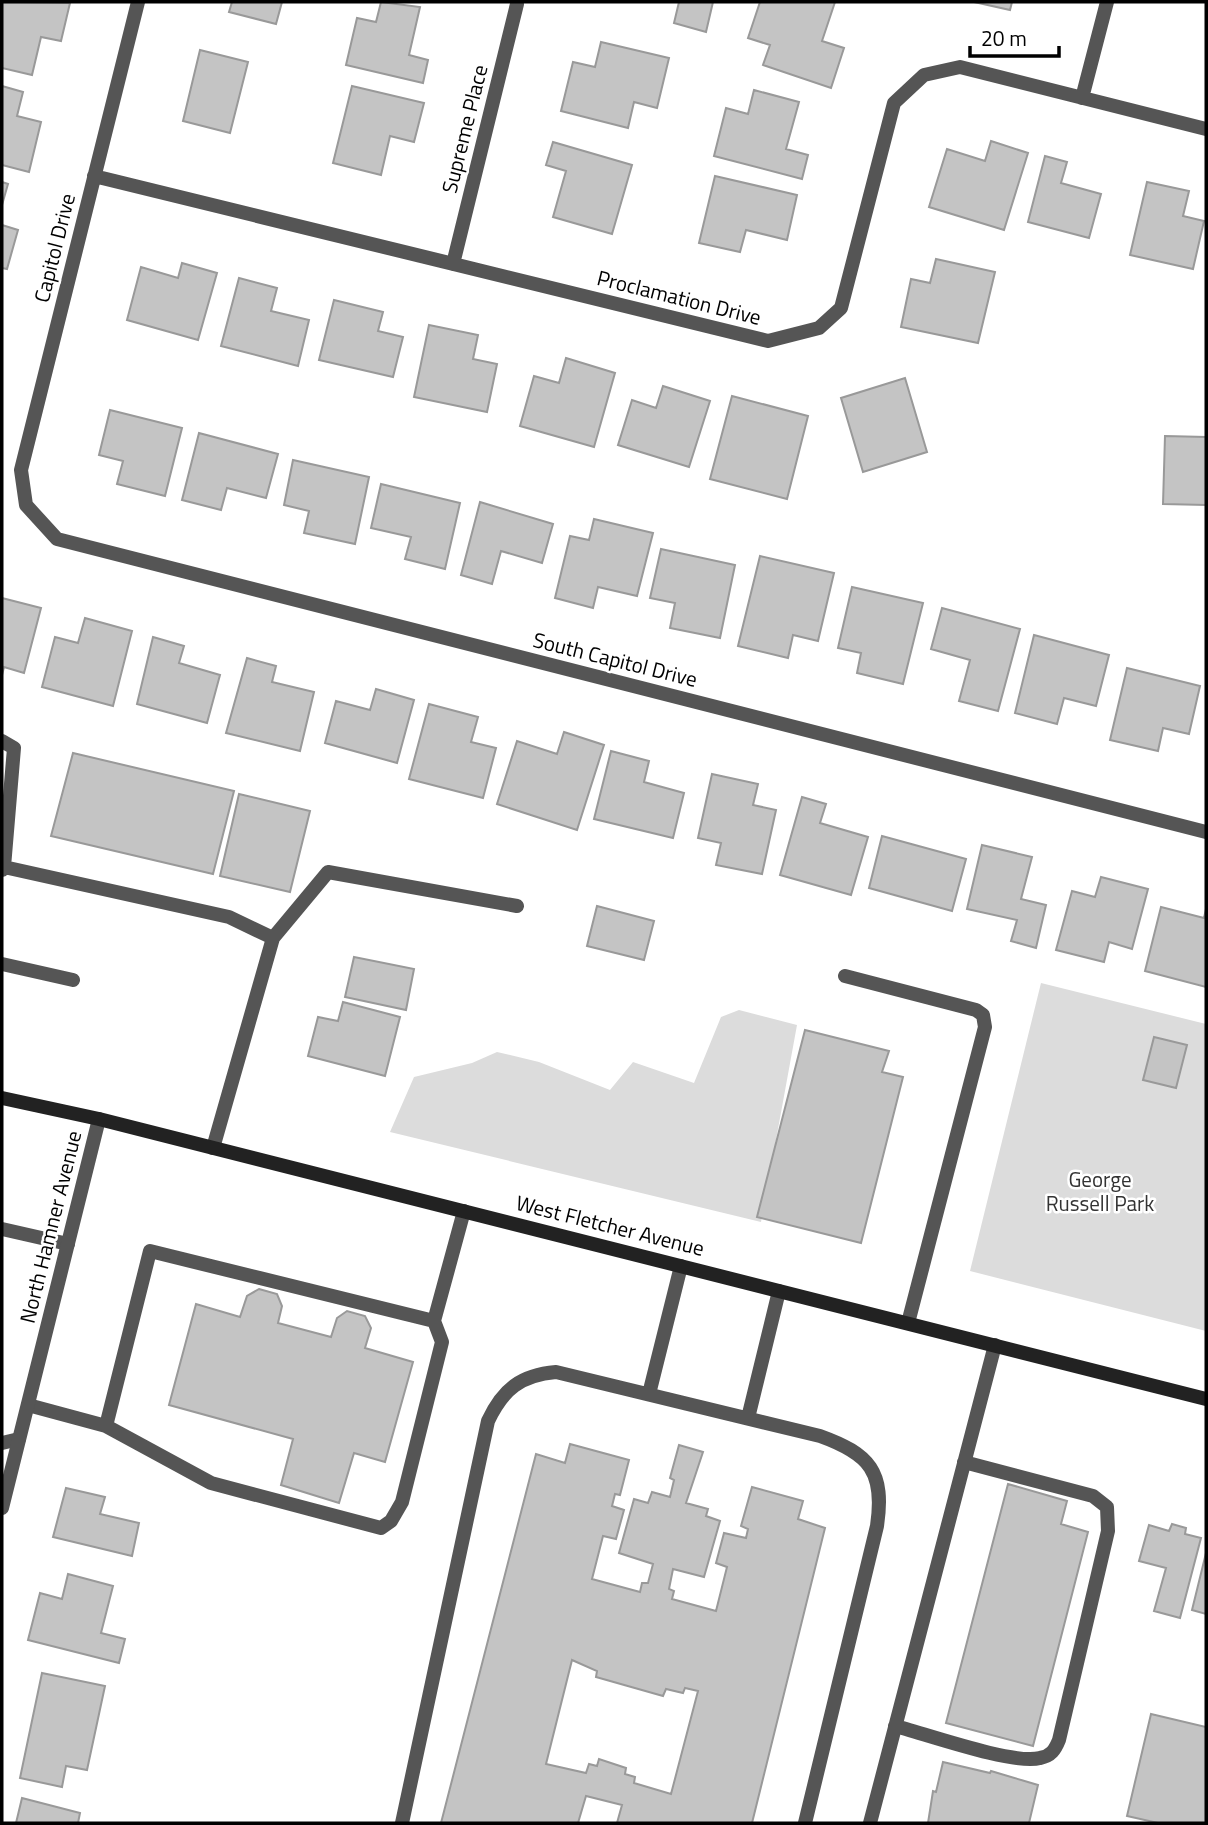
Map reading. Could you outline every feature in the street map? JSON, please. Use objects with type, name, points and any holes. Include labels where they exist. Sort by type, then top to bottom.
[{"type":"main road","name":"West Fletcher Avenue","points":[[2,1098],[99,1119],[1206,1399]]},
{"type":"street","name":"Capitol Drive","points":[[26,506],[21,471],[138,2]]},
{"type":"street","points":[[1082,98],[1107,2]]},
{"type":"street","name":"Supreme Place","points":[[453,264],[517,4]]},
{"type":"street","name":"Proclamation Drive","points":[[94,176],[768,341],[819,328],[841,308],[894,103],[924,75],[960,67],[1206,129]]},
{"type":"street","name":"South Capitol Drive","points":[[26,506],[57,539],[1206,832]]},
{"type":"street","points":[[2,741],[14,748],[3,869],[229,917],[273,938]]},
{"type":"street","points":[[213,1148],[273,938],[328,872],[517,906]]},
{"type":"street","points":[[2,964],[73,980]]},
{"type":"street","points":[[845,976],[976,1010],[983,1015],[985,1027],[908,1323]]},
{"type":"street","name":"North Hamner Avenue","points":[[2,1508],[99,1119]]},
{"type":"street","points":[[28,1405],[106,1426],[211,1483],[382,1528],[391,1521],[402,1502],[442,1342],[434,1321],[464,1211]]},
{"type":"street","points":[[2,1229],[68,1244]]},
{"type":"street","points":[[106,1426],[150,1251],[434,1321]]},
{"type":"street","points":[[649,1394],[681,1266]]},
{"type":"street","points":[[748,1419],[779,1290]]},
{"type":"street","points":[[870,1823],[995,1345]]},
{"type":"street","points":[[402,1823],[405,1797],[488,1420],[498,1401],[519,1381],[539,1373],[556,1372],[845,1445],[863,1456],[875,1472],[880,1488],[877,1526],[805,1823]]},
{"type":"street","points":[[2,1443],[19,1439]]},
{"type":"street","points":[[895,1726],[1016,1758],[1039,1759],[1053,1753],[1059,1740],[1108,1531],[1107,1507],[1093,1496],[964,1462]]},
{"type":"green space","name":"George Russell Park","points":[[1041,983],[1206,1024],[1206,1331],[970,1271]]},
{"type":"green space","points":[[739,1010],[797,1025],[761,1222],[390,1132],[414,1077],[472,1063],[497,1052],[539,1062],[610,1090],[633,1062],[694,1083],[721,1017]]},
{"type":"building","points":[[2,2],[70,3],[61,41],[41,37],[32,75],[2,68]]},
{"type":"building","points":[[232,2],[282,2],[276,24],[229,12]]},
{"type":"building","points":[[381,2],[420,7],[409,55],[428,60],[423,83],[346,65],[357,18],[376,22]]},
{"type":"building","points":[[679,2],[713,2],[706,32],[674,23]]},
{"type":"building","points":[[760,2],[835,2],[822,41],[844,48],[831,88],[763,65],[770,45],[748,38]]},
{"type":"building","points":[[974,2],[1012,2],[1010,10]]},
{"type":"building","points":[[601,42],[669,58],[657,108],[634,102],[628,128],[561,111],[573,62],[595,67]]},
{"type":"building","points":[[200,50],[248,62],[230,133],[183,121]]},
{"type":"building","points":[[2,86],[23,92],[17,116],[41,122],[29,172],[2,165]]},
{"type":"building","points":[[352,86],[424,103],[414,142],[390,136],[381,175],[333,163]]},
{"type":"building","points":[[754,90],[799,102],[786,149],[808,155],[802,179],[714,156],[726,108],[748,114]]},
{"type":"building","points":[[991,141],[1028,153],[1004,230],[929,207],[947,149],[985,161]]},
{"type":"building","points":[[553,142],[632,165],[612,234],[553,217],[566,171],[546,165]]},
{"type":"building","points":[[1045,156],[1067,162],[1061,183],[1101,194],[1089,238],[1028,222]]},
{"type":"building","points":[[715,176],[797,195],[787,240],[746,230],[740,252],[699,243]]},
{"type":"building","points":[[2,182],[8,184],[2,205]]},
{"type":"building","points":[[1147,182],[1189,191],[1183,216],[1204,221],[1193,269],[1130,255]]},
{"type":"building","points":[[2,225],[18,230],[7,269],[2,268]]},
{"type":"building","points":[[936,259],[995,272],[978,343],[901,327],[911,279],[930,283]]},
{"type":"building","points":[[182,263],[217,273],[198,340],[127,320],[141,267],[178,278]]},
{"type":"building","points":[[239,278],[277,288],[271,311],[309,320],[298,366],[221,346]]},
{"type":"building","points":[[334,300],[383,312],[378,331],[403,337],[393,377],[319,360]]},
{"type":"building","points":[[429,325],[478,335],[473,359],[497,364],[487,412],[414,397]]},
{"type":"building","points":[[566,358],[615,373],[594,447],[520,426],[534,376],[559,383]]},
{"type":"building","points":[[905,378],[927,452],[863,472],[841,398]]},
{"type":"building","points":[[663,386],[710,401],[689,467],[618,445],[632,400],[656,408]]},
{"type":"building","points":[[732,396],[808,416],[787,499],[710,479]]},
{"type":"building","points":[[110,410],[182,428],[165,496],[117,484],[123,461],[99,455]]},
{"type":"building","points":[[199,433],[278,454],[266,498],[227,488],[221,510],[182,500]]},
{"type":"building","points":[[1165,436],[1206,437],[1206,505],[1163,504]]},
{"type":"building","points":[[293,460],[369,477],[355,544],[304,533],[309,511],[284,505]]},
{"type":"building","points":[[381,484],[460,503],[445,569],[405,559],[411,537],[371,528]]},
{"type":"building","points":[[480,502],[553,524],[542,563],[501,551],[492,584],[461,575]]},
{"type":"building","points":[[594,519],[653,533],[637,596],[598,587],[593,608],[555,598],[570,536],[589,540]]},
{"type":"building","points":[[661,549],[735,565],[720,638],[670,628],[675,603],[650,598]]},
{"type":"building","points":[[760,556],[834,573],[818,641],[793,635],[788,658],[738,646]]},
{"type":"building","points":[[852,587],[923,603],[903,684],[857,673],[861,653],[838,648]]},
{"type":"building","points":[[2,598],[41,608],[24,673],[4,667],[2,675]]},
{"type":"building","points":[[942,608],[1020,629],[998,711],[959,701],[970,660],[931,649]]},
{"type":"building","points":[[85,618],[132,631],[113,706],[42,687],[55,637],[78,643]]},
{"type":"building","points":[[1034,635],[1109,655],[1096,706],[1064,698],[1057,724],[1015,713]]},
{"type":"building","points":[[153,637],[184,646],[179,663],[220,675],[207,723],[137,704]]},
{"type":"building","points":[[247,658],[276,666],[272,682],[314,692],[300,751],[226,733]]},
{"type":"building","points":[[1127,668],[1200,686],[1189,734],[1163,728],[1158,751],[1110,740]]},
{"type":"building","points":[[376,689],[414,700],[397,763],[325,743],[336,701],[370,710]]},
{"type":"building","points":[[429,704],[478,717],[471,742],[496,748],[483,798],[409,779]]},
{"type":"building","points":[[564,732],[604,745],[577,830],[497,804],[517,741],[557,754]]},
{"type":"building","points":[[611,751],[649,761],[644,782],[684,793],[673,838],[594,819]]},
{"type":"building","points":[[73,753],[234,791],[213,874],[51,836]]},
{"type":"building","points":[[712,774],[758,784],[753,805],[776,810],[762,874],[716,865],[721,843],[698,838]]},
{"type":"building","points":[[239,794],[310,811],[290,892],[220,876]]},
{"type":"building","points":[[802,797],[826,804],[820,823],[868,837],[851,895],[780,875]]},
{"type":"building","points":[[882,836],[966,859],[952,911],[869,888]]},
{"type":"building","points":[[982,845],[1032,857],[1021,899],[1046,905],[1036,948],[1011,941],[1017,920],[967,909]]},
{"type":"building","points":[[1101,877],[1148,889],[1132,949],[1109,942],[1104,962],[1056,950],[1072,891],[1095,897]]},
{"type":"building","points":[[597,906],[654,921],[644,960],[587,946]]},
{"type":"building","points":[[1161,907],[1204,918],[1206,909],[1206,987],[1145,971]]},
{"type":"building","points":[[354,957],[414,969],[406,1010],[345,997]]},
{"type":"building","points":[[343,1002],[400,1017],[385,1076],[308,1056],[318,1017],[338,1021]]},
{"type":"building","points":[[805,1030],[889,1051],[882,1072],[903,1077],[861,1243],[757,1217]]},
{"type":"building","points":[[1154,1037],[1187,1045],[1176,1088],[1143,1080]]},
{"type":"building","points":[[259,1289],[277,1294],[282,1306],[278,1323],[331,1337],[337,1318],[347,1311],[365,1316],[371,1328],[365,1348],[413,1362],[385,1462],[354,1453],[339,1503],[281,1485],[293,1439],[169,1405],[196,1304],[240,1317],[247,1296]]},
{"type":"building","points":[[570,1444],[629,1460],[620,1495],[615,1494],[612,1506],[624,1510],[616,1539],[603,1536],[592,1579],[640,1592],[642,1583],[648,1583],[653,1564],[619,1553],[634,1499],[648,1503],[652,1492],[670,1497],[674,1480],[670,1478],[679,1445],[703,1452],[686,1503],[708,1509],[706,1516],[720,1521],[704,1577],[673,1569],[669,1589],[674,1591],[672,1599],[716,1611],[727,1567],[716,1563],[724,1533],[746,1538],[748,1529],[741,1526],[752,1487],[803,1501],[798,1519],[825,1528],[752,1823],[617,1823],[622,1805],[586,1796],[578,1823],[441,1823],[536,1454],[565,1463]],"holes":[[[572,1660],[597,1671],[596,1677],[663,1696],[666,1689],[683,1693],[685,1688],[698,1691],[671,1794],[634,1783],[635,1777],[625,1774],[626,1768],[599,1759],[597,1766],[589,1764],[586,1773],[546,1764]]]},
{"type":"building","points":[[1008,1484],[1067,1501],[1061,1524],[1088,1532],[1033,1746],[946,1723]]},
{"type":"building","points":[[66,1488],[105,1497],[100,1514],[139,1523],[132,1556],[53,1537]]},
{"type":"building","points":[[1172,1524],[1186,1528],[1185,1534],[1201,1538],[1180,1618],[1154,1611],[1166,1568],[1139,1561],[1149,1525],[1169,1531]]},
{"type":"building","points":[[1206,1553],[1206,1614],[1192,1610]]},
{"type":"building","points":[[68,1574],[113,1586],[101,1633],[125,1639],[119,1663],[28,1640],[40,1593],[62,1599]]},
{"type":"building","points":[[42,1673],[105,1686],[87,1770],[66,1766],[62,1787],[20,1778]]},
{"type":"building","points":[[1151,1714],[1206,1727],[1206,1823],[1158,1823],[1127,1816]]},
{"type":"building","points":[[943,1762],[990,1773],[991,1771],[1038,1785],[1029,1823],[928,1823],[933,1791],[936,1792]]},
{"type":"building","points":[[22,1798],[80,1813],[78,1823],[16,1823]]}]
